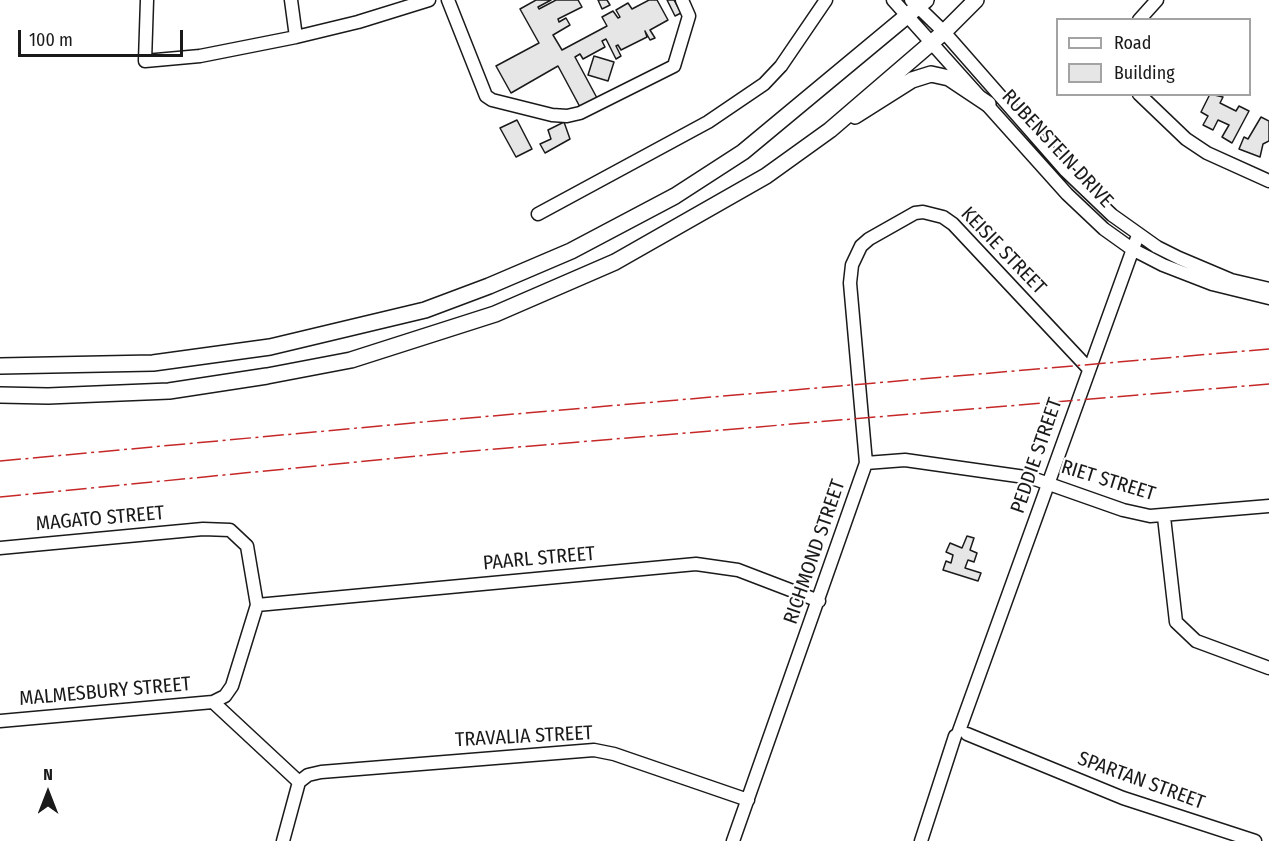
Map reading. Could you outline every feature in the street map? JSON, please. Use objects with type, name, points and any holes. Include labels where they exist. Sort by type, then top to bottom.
[{"type":"main road","points":[[0,395],[48,396],[169,391],[267,376],[351,360],[495,315],[615,262],[766,176],[830,130],[938,37],[976,0]]},
{"type":"main road","points":[[0,366],[153,363],[270,348],[425,310],[489,286],[571,251],[675,196],[743,152],[916,6]]},
{"type":"main road","points":[[830,130],[874,106],[912,80],[931,74],[949,78],[988,104]]},
{"type":"street","points":[[147,0],[145,61],[200,57],[296,37],[358,22],[429,0]]},
{"type":"street","points":[[291,0],[296,37]]},
{"type":"street","points":[[448,0],[486,96],[492,100],[552,115],[567,116],[580,113],[674,66],[689,16],[682,0]]},
{"type":"street","points":[[538,214],[708,122],[764,84],[781,66],[826,0]]},
{"type":"street","points":[[892,0],[916,6],[938,37]]},
{"type":"street","points":[[1141,18],[1157,0]]},
{"type":"street","name":"RUBENSTEIN DRIVE","points":[[938,37],[988,104],[1067,194],[1104,229],[1132,249],[1198,279],[1269,298]]},
{"type":"street","name":"RUBENSTEIN DRIVE","points":[[938,37],[1096,202],[1138,235],[1157,247],[1231,280],[1269,289]]},
{"type":"street","points":[[1141,96],[1185,139],[1207,153],[1269,181]]},
{"type":"street","name":"KEISIE STREET","points":[[852,265],[861,246],[900,220],[923,212],[943,217],[953,224],[1089,368]]},
{"type":"street","name":"PEDDIE STREET","points":[[921,841],[962,736],[974,692],[1138,235]]},
{"type":"street","name":"RICHMOND STREET","points":[[733,841],[866,463],[850,283],[852,265]]},
{"type":"street","name":"RIET STREET","points":[[866,463],[905,460],[999,473],[1048,483],[1134,513],[1164,517],[1269,507]]},
{"type":"street","points":[[1164,517],[1176,622],[1196,641],[1269,668]]},
{"type":"street","name":"MAGATO STREET","points":[[0,548],[203,529],[230,530],[243,539],[247,546],[257,605]]},
{"type":"street","name":"PAARL STREET","points":[[257,605],[696,564],[738,570],[819,601]]},
{"type":"street","points":[[257,605],[232,686],[225,696],[213,702],[299,782],[283,841]]},
{"type":"street","name":"MALMESBURY STREET","points":[[0,721],[213,702]]},
{"type":"street","name":"SPARTAN STREET","points":[[962,736],[1124,798],[1255,841]]},
{"type":"street","name":"TRAVALIA STREET","points":[[299,782],[308,775],[321,772],[594,750],[614,754],[748,800]]},
{"type":"building","points":[[536,0],[551,0],[538,7],[539,9],[556,0],[578,0],[582,7],[558,19],[559,22],[566,18],[570,25],[553,35],[562,50],[607,26],[602,17],[613,11],[618,18],[620,17],[616,10],[628,3],[632,9],[649,0],[657,0],[668,20],[650,30],[655,38],[650,40],[645,31],[647,37],[621,50],[618,45],[616,46],[621,56],[616,59],[606,39],[602,41],[605,47],[583,59],[580,54],[575,57],[597,98],[580,107],[558,66],[511,93],[496,66],[539,43],[520,9]]},
{"type":"building","points":[[598,0],[607,0],[610,5],[602,9]]},
{"type":"building","points":[[667,0],[674,0],[681,13],[675,16]]},
{"type":"building","points":[[594,56],[614,62],[608,81],[588,75]]},
{"type":"building","points":[[1209,96],[1223,97],[1220,103],[1236,111],[1239,106],[1249,111],[1232,143],[1222,137],[1229,125],[1218,120],[1213,130],[1203,125],[1208,116],[1201,112]]},
{"type":"building","points":[[1261,117],[1269,121],[1269,141],[1263,144],[1260,157],[1239,149],[1244,137],[1248,139]]},
{"type":"building","points":[[517,120],[532,149],[516,157],[500,128]]},
{"type":"building","points":[[564,122],[570,139],[545,153],[540,144],[551,139],[548,130]]},
{"type":"building","points":[[967,536],[974,538],[970,550],[977,553],[974,562],[968,560],[965,568],[981,573],[978,581],[943,570],[946,561],[951,563],[953,555],[946,552],[950,543],[962,548]]},
{"type":"power","points":[[0,461],[1269,349]]},
{"type":"power","points":[[0,497],[448,453],[1269,384]]}]
